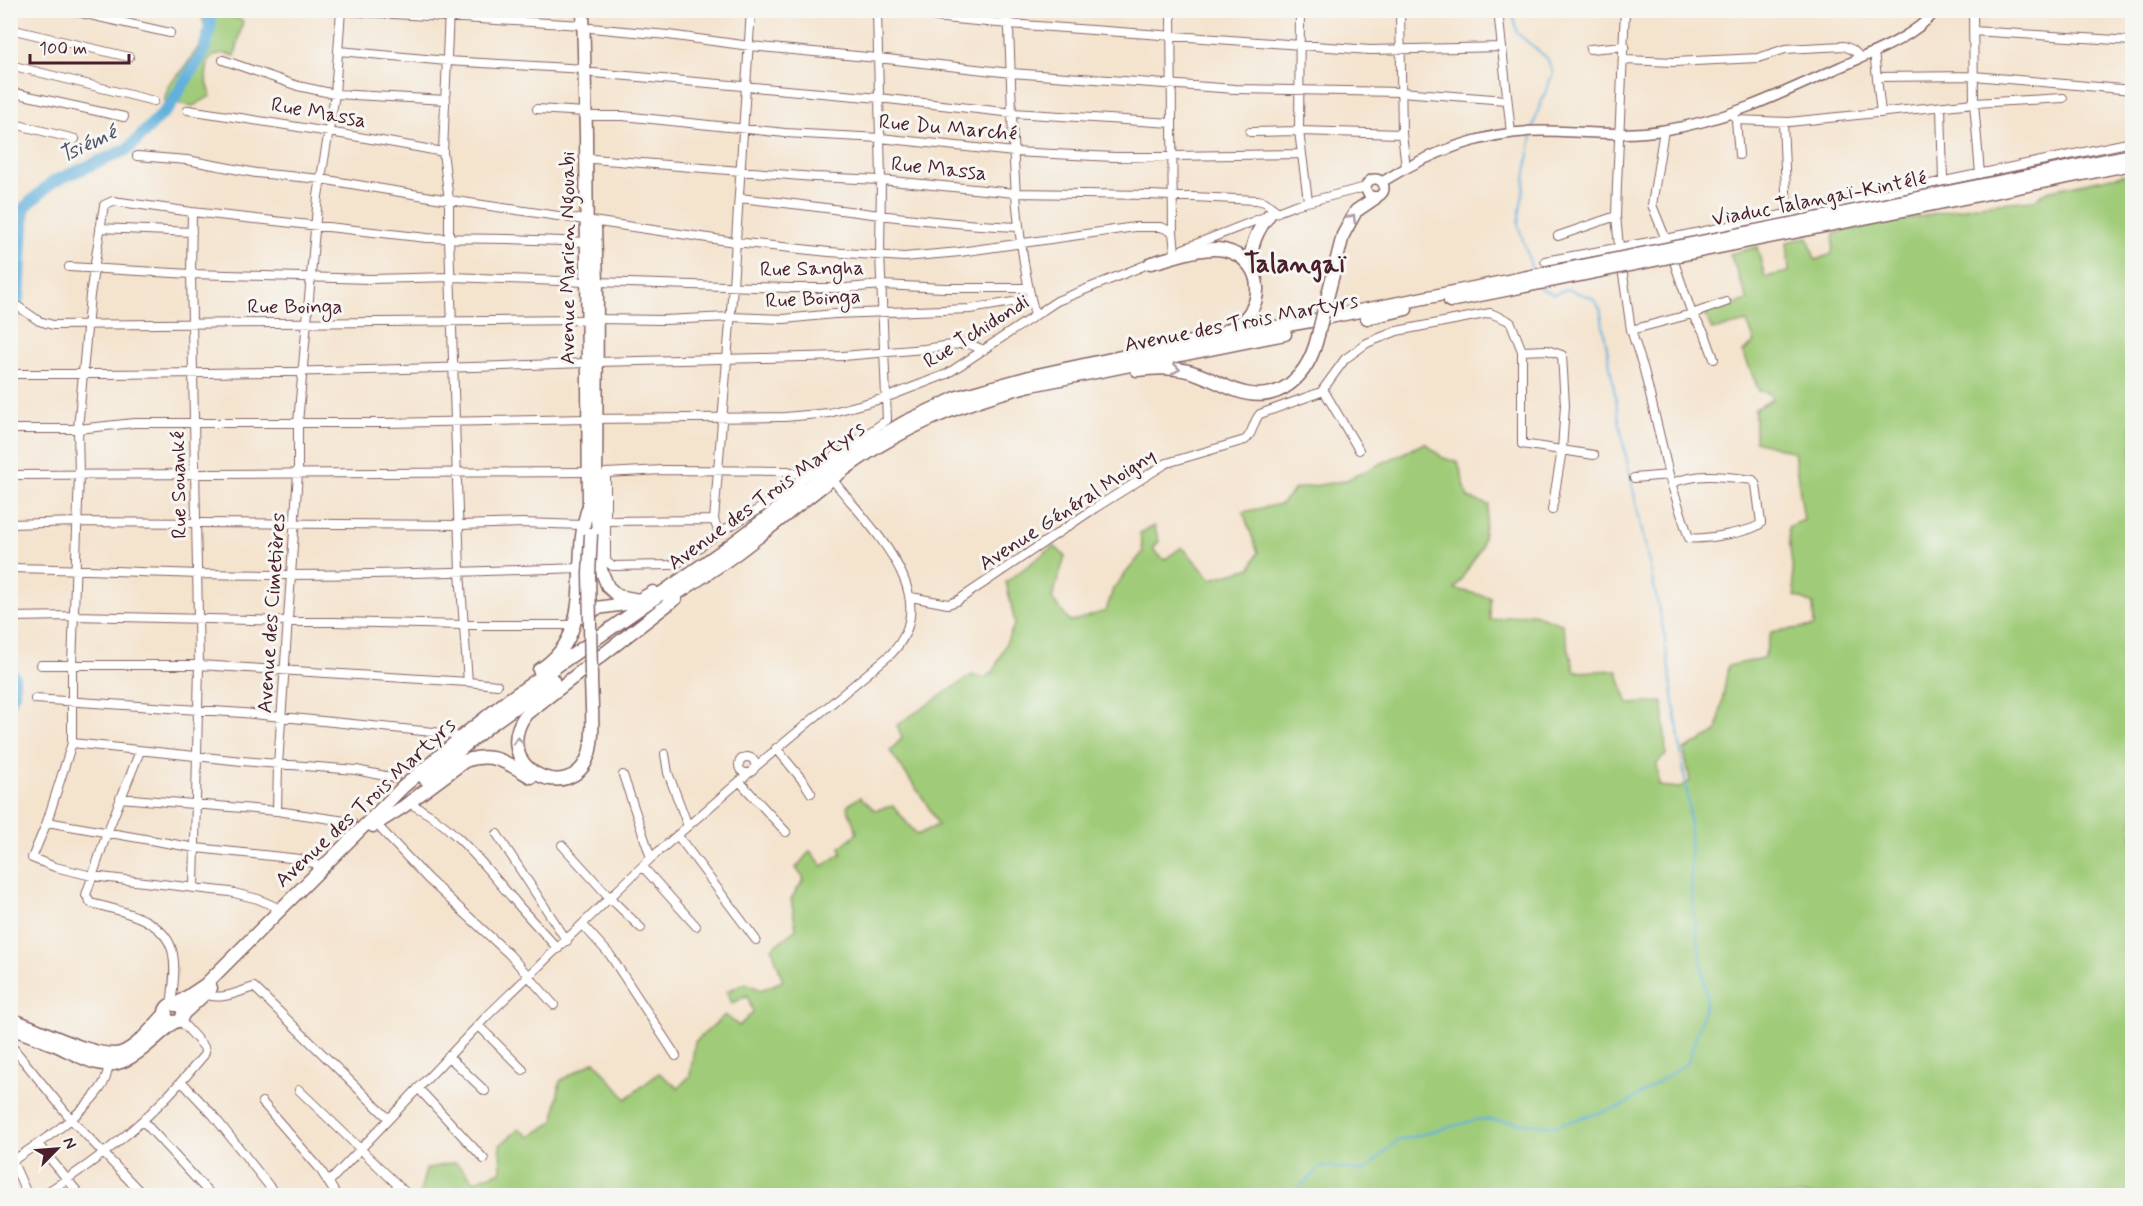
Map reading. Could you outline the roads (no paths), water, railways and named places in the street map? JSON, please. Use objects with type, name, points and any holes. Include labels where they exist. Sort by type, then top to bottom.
[{"type":"main road","name":"Avenue Marien Ngouabi","points":[[583,10],[587,27],[589,71],[590,220],[587,242],[592,282],[592,419],[588,472],[592,506]]},
{"type":"main road","points":[[587,27],[591,10]]},
{"type":"main road","points":[[589,114],[592,159],[590,220],[592,282]]},
{"type":"main road","name":"Viaduc Talangaï-Kintélé","points":[[1514,284],[2133,155]]},
{"type":"main road","name":"Viaduc Talangaï-Kintélé","points":[[1514,284],[2133,164]]},
{"type":"main road","points":[[1076,377],[1170,368],[1193,372],[1236,391],[1265,394],[1285,387],[1300,376],[1310,361],[1343,235],[1356,211],[1375,198]]},
{"type":"main road","points":[[1250,266],[1252,243],[1260,226],[1274,213]]},
{"type":"main road","points":[[1151,263],[1216,248],[1239,256],[1250,266],[1255,278],[1257,295],[1248,318],[1228,330],[1186,343]]},
{"type":"main road","name":"Avenue des Trois Martyrs","points":[[202,992],[399,783],[508,700],[635,613],[857,450],[904,422],[990,387],[1036,375],[1186,343],[1514,284]]},
{"type":"main road","name":"Avenue des Trois Martyrs","points":[[109,1060],[131,1047],[202,992],[374,825],[414,788],[489,726],[733,556],[880,446],[943,413],[1002,392],[1514,284]]},
{"type":"main road","points":[[399,783],[453,734],[506,693],[549,664],[558,654],[572,628],[580,600],[581,568],[592,506],[592,419]]},
{"type":"main road","points":[[592,506],[604,580],[618,596],[639,600]]},
{"type":"main road","points":[[572,628],[597,608],[628,604],[639,600],[732,537],[752,529]]},
{"type":"main road","points":[[374,825],[408,803],[451,770],[477,757],[495,758],[530,774],[551,779],[563,779],[575,773],[585,763],[590,748],[593,675],[589,531]]},
{"type":"main road","points":[[530,774],[516,747],[518,728],[526,714],[673,601],[686,588]]},
{"type":"main road","points":[[10,1019],[109,1060]]},
{"type":"main road","points":[[10,1028],[54,1044],[87,1060],[109,1060]]},
{"type":"street","points":[[68,10],[170,33]]},
{"type":"street","points":[[326,10],[449,14],[668,35],[750,46],[1011,73],[1172,84],[1401,92],[1506,100]]},
{"type":"street","points":[[719,533],[714,520],[733,286],[751,10]]},
{"type":"street","points":[[802,479],[797,474],[788,471],[608,472],[604,475],[606,561],[612,566],[675,564],[719,533],[790,490],[802,479],[884,424],[887,417],[880,254],[882,180],[877,10]]},
{"type":"street","points":[[894,10],[944,18],[1009,24],[1370,51],[1502,47]]},
{"type":"street","points":[[1008,10],[1015,194],[1020,243],[1035,315]]},
{"type":"street","points":[[1171,10],[1175,253]]},
{"type":"street","points":[[1300,10],[1299,131],[1308,201]]},
{"type":"street","points":[[1400,10],[1402,134],[1406,167]]},
{"type":"street","points":[[1498,10],[1511,133]]},
{"type":"street","points":[[1625,10],[1616,216],[1631,330],[1644,370],[1670,479],[1689,538],[1757,528],[1761,523],[1756,485],[1753,480],[1711,474],[1670,479],[1634,478]]},
{"type":"street","points":[[1382,182],[1406,167],[1465,143],[1511,133],[1540,131],[1619,134],[1664,130],[1735,116],[1874,52],[1916,30],[1937,10]]},
{"type":"street","points":[[1973,10],[1974,103],[1980,174]]},
{"type":"street","name":"Avenue des Cimetières","points":[[277,811],[278,765],[298,473],[298,423],[321,179],[335,94],[340,12]]},
{"type":"street","points":[[449,14],[443,152],[449,200],[460,572],[468,682]]},
{"type":"street","points":[[10,30],[129,57]]},
{"type":"street","points":[[1973,31],[2133,41]]},
{"type":"street","points":[[1590,49],[1625,46]]},
{"type":"street","points":[[1624,60],[1674,62],[1758,58],[1785,49],[1844,46],[1853,50],[1860,58]]},
{"type":"street","points":[[339,51],[589,71],[1013,113],[1172,123]]},
{"type":"street","points":[[1874,52],[1881,113]]},
{"type":"street","points":[[223,60],[298,86],[335,94],[446,100]]},
{"type":"street","points":[[10,64],[154,101]]},
{"type":"street","points":[[1878,77],[1974,76],[2133,90]]},
{"type":"street","points":[[10,92],[124,117]]},
{"type":"street","points":[[1735,116],[1783,122],[1974,103],[2063,98]]},
{"type":"street","points":[[1941,107],[1943,182]]},
{"type":"street","name":"Rue Du Marché","points":[[537,109],[845,138],[880,138],[1014,152],[1114,157],[1302,154]]},
{"type":"street","name":"Rue Massa","points":[[188,110],[282,123],[443,152]]},
{"type":"street","points":[[1735,116],[1739,155]]},
{"type":"street","points":[[1783,122],[1787,214]]},
{"type":"street","points":[[10,123],[75,139]]},
{"type":"street","points":[[1664,130],[1652,205],[1692,314],[1705,334],[1714,359]]},
{"type":"street","points":[[1250,132],[1402,134]]},
{"type":"street","points":[[1545,261],[1666,239],[1705,229],[2133,142]]},
{"type":"street","points":[[137,156],[321,179],[735,242],[829,252],[880,254],[903,258],[1135,227],[1161,227],[1173,232]]},
{"type":"street","name":"Rue Massa","points":[[592,159],[740,172],[882,180],[1015,194],[1173,196],[1257,200],[1265,202],[1274,213]]},
{"type":"street","points":[[1373,179],[1382,182],[1384,192],[1380,196],[1375,198],[1368,195],[1366,187],[1368,182],[1373,179]]},
{"type":"street","name":"Rue Tchidondi","points":[[15,429],[78,429],[134,423],[455,422],[785,417],[829,413],[885,398],[946,374],[1035,315],[1072,294],[1274,213],[1308,201],[1366,187]]},
{"type":"street","points":[[739,198],[981,226],[1018,227]]},
{"type":"street","points":[[276,907],[258,898],[240,894],[92,876],[55,867],[32,858],[47,822],[72,743],[72,665],[79,476],[78,429],[87,325],[102,210],[108,202],[427,238],[587,242]]},
{"type":"street","name":"Rue Souanké","points":[[192,212],[191,274],[199,665],[194,888]]},
{"type":"street","points":[[1558,237],[1616,216]]},
{"type":"street","points":[[100,228],[192,232]]},
{"type":"street","name":"Rue Sangha","points":[[69,267],[191,274],[370,279],[452,277],[835,288],[882,285],[1028,288]]},
{"type":"street","name":"Rue Boinga","points":[[10,301],[44,324],[193,325],[664,320],[730,317],[784,319],[834,314],[970,309],[1031,299]]},
{"type":"street","points":[[1631,330],[1692,314],[1726,302]]},
{"type":"street","points":[[1359,450],[1324,391],[1345,359],[1359,348],[1394,332],[1484,314],[1499,316],[1510,323],[1522,351],[1522,444],[1594,455]]},
{"type":"street","points":[[10,374],[194,375],[455,369],[592,362],[843,356],[966,343],[984,350]]},
{"type":"street","points":[[1522,351],[1547,350],[1562,355],[1565,405],[1562,450],[1552,510]]},
{"type":"street","name":"Avenue Général Moigny","points":[[911,597],[948,604],[957,601],[1088,512],[1167,464],[1245,440],[1252,434],[1255,420],[1260,414],[1324,391]]},
{"type":"street","points":[[10,475],[588,472]]},
{"type":"street","points":[[329,1182],[448,1056],[651,858],[740,782],[752,767],[900,645],[911,617],[911,597],[902,573],[833,480]]},
{"type":"street","points":[[605,521],[714,520]]},
{"type":"street","points":[[10,524],[78,522],[460,525],[522,523],[589,531]]},
{"type":"street","points":[[10,568],[198,574],[460,572],[581,568]]},
{"type":"street","points":[[10,617],[289,620],[572,628]]},
{"type":"street","points":[[41,665],[199,665],[497,685]]},
{"type":"street","points":[[35,699],[243,713],[453,734]]},
{"type":"street","points":[[72,743],[278,765],[356,770],[399,783]]},
{"type":"street","points":[[41,1196],[54,1192],[68,1179],[105,1154],[182,1082],[205,1051],[175,1013],[173,954],[169,943],[160,931],[149,922],[91,903],[86,895],[120,798],[140,751]]},
{"type":"street","points":[[773,751],[804,782],[811,793]]},
{"type":"street","points":[[664,754],[668,773],[688,826]]},
{"type":"street","points":[[623,775],[651,858]]},
{"type":"street","points":[[740,782],[786,832]]},
{"type":"street","points":[[120,798],[277,811],[352,822]]},
{"type":"street","points":[[408,803],[431,814],[486,865],[515,902],[558,949]]},
{"type":"street","points":[[47,822],[196,848],[300,859],[316,864]]},
{"type":"street","points":[[374,825],[428,879],[482,928],[554,1005]]},
{"type":"street","points":[[497,834],[567,941]]},
{"type":"street","points":[[678,836],[756,940]]},
{"type":"street","points":[[562,845],[641,928]]},
{"type":"street","points":[[643,867],[696,926]]},
{"type":"street","points":[[584,925],[610,955],[676,1056]]},
{"type":"street","points":[[202,992],[223,997],[254,987],[388,1118]]},
{"type":"street","points":[[478,1026],[523,1070]]},
{"type":"street","points":[[14,1049],[71,1119],[144,1196]]},
{"type":"street","points":[[448,1056],[485,1091]]},
{"type":"street","points":[[27,1196],[11,1159],[38,1144],[71,1119],[100,1090],[107,1076],[109,1060]]},
{"type":"street","points":[[182,1082],[213,1115],[276,1196]]},
{"type":"street","points":[[418,1088],[484,1159]]},
{"type":"street","points":[[299,1090],[406,1193]]},
{"type":"street","points":[[262,1102],[329,1182],[337,1196]]},
{"type":"street","points":[[142,1121],[212,1196]]},
{"type":"street","points":[[38,1144],[81,1196]]},
{"type":"waterway","name":"Tsiémé","points":[[10,322],[19,295],[24,208],[52,182],[128,149],[169,107],[204,51],[211,24],[206,10]]},
{"type":"waterway","points":[[1512,10],[1517,33],[1547,58],[1553,73],[1533,129]]},
{"type":"waterway","points":[[1532,135],[1518,224],[1533,272]]},
{"type":"waterway","points":[[1290,1196],[1322,1166],[1364,1171],[1397,1141],[1480,1119],[1554,1126],[1623,1106],[1688,1062],[1707,999],[1692,903],[1689,807],[1664,633],[1624,447],[1600,308],[1592,298],[1567,289],[1554,294],[1541,289]]},
{"type":"waterway","name":"Tsiémé","points":[[10,674],[14,676],[14,693],[10,700]]},
{"type":"district","name":"Talangaï","points":[[1295,263]]}]
